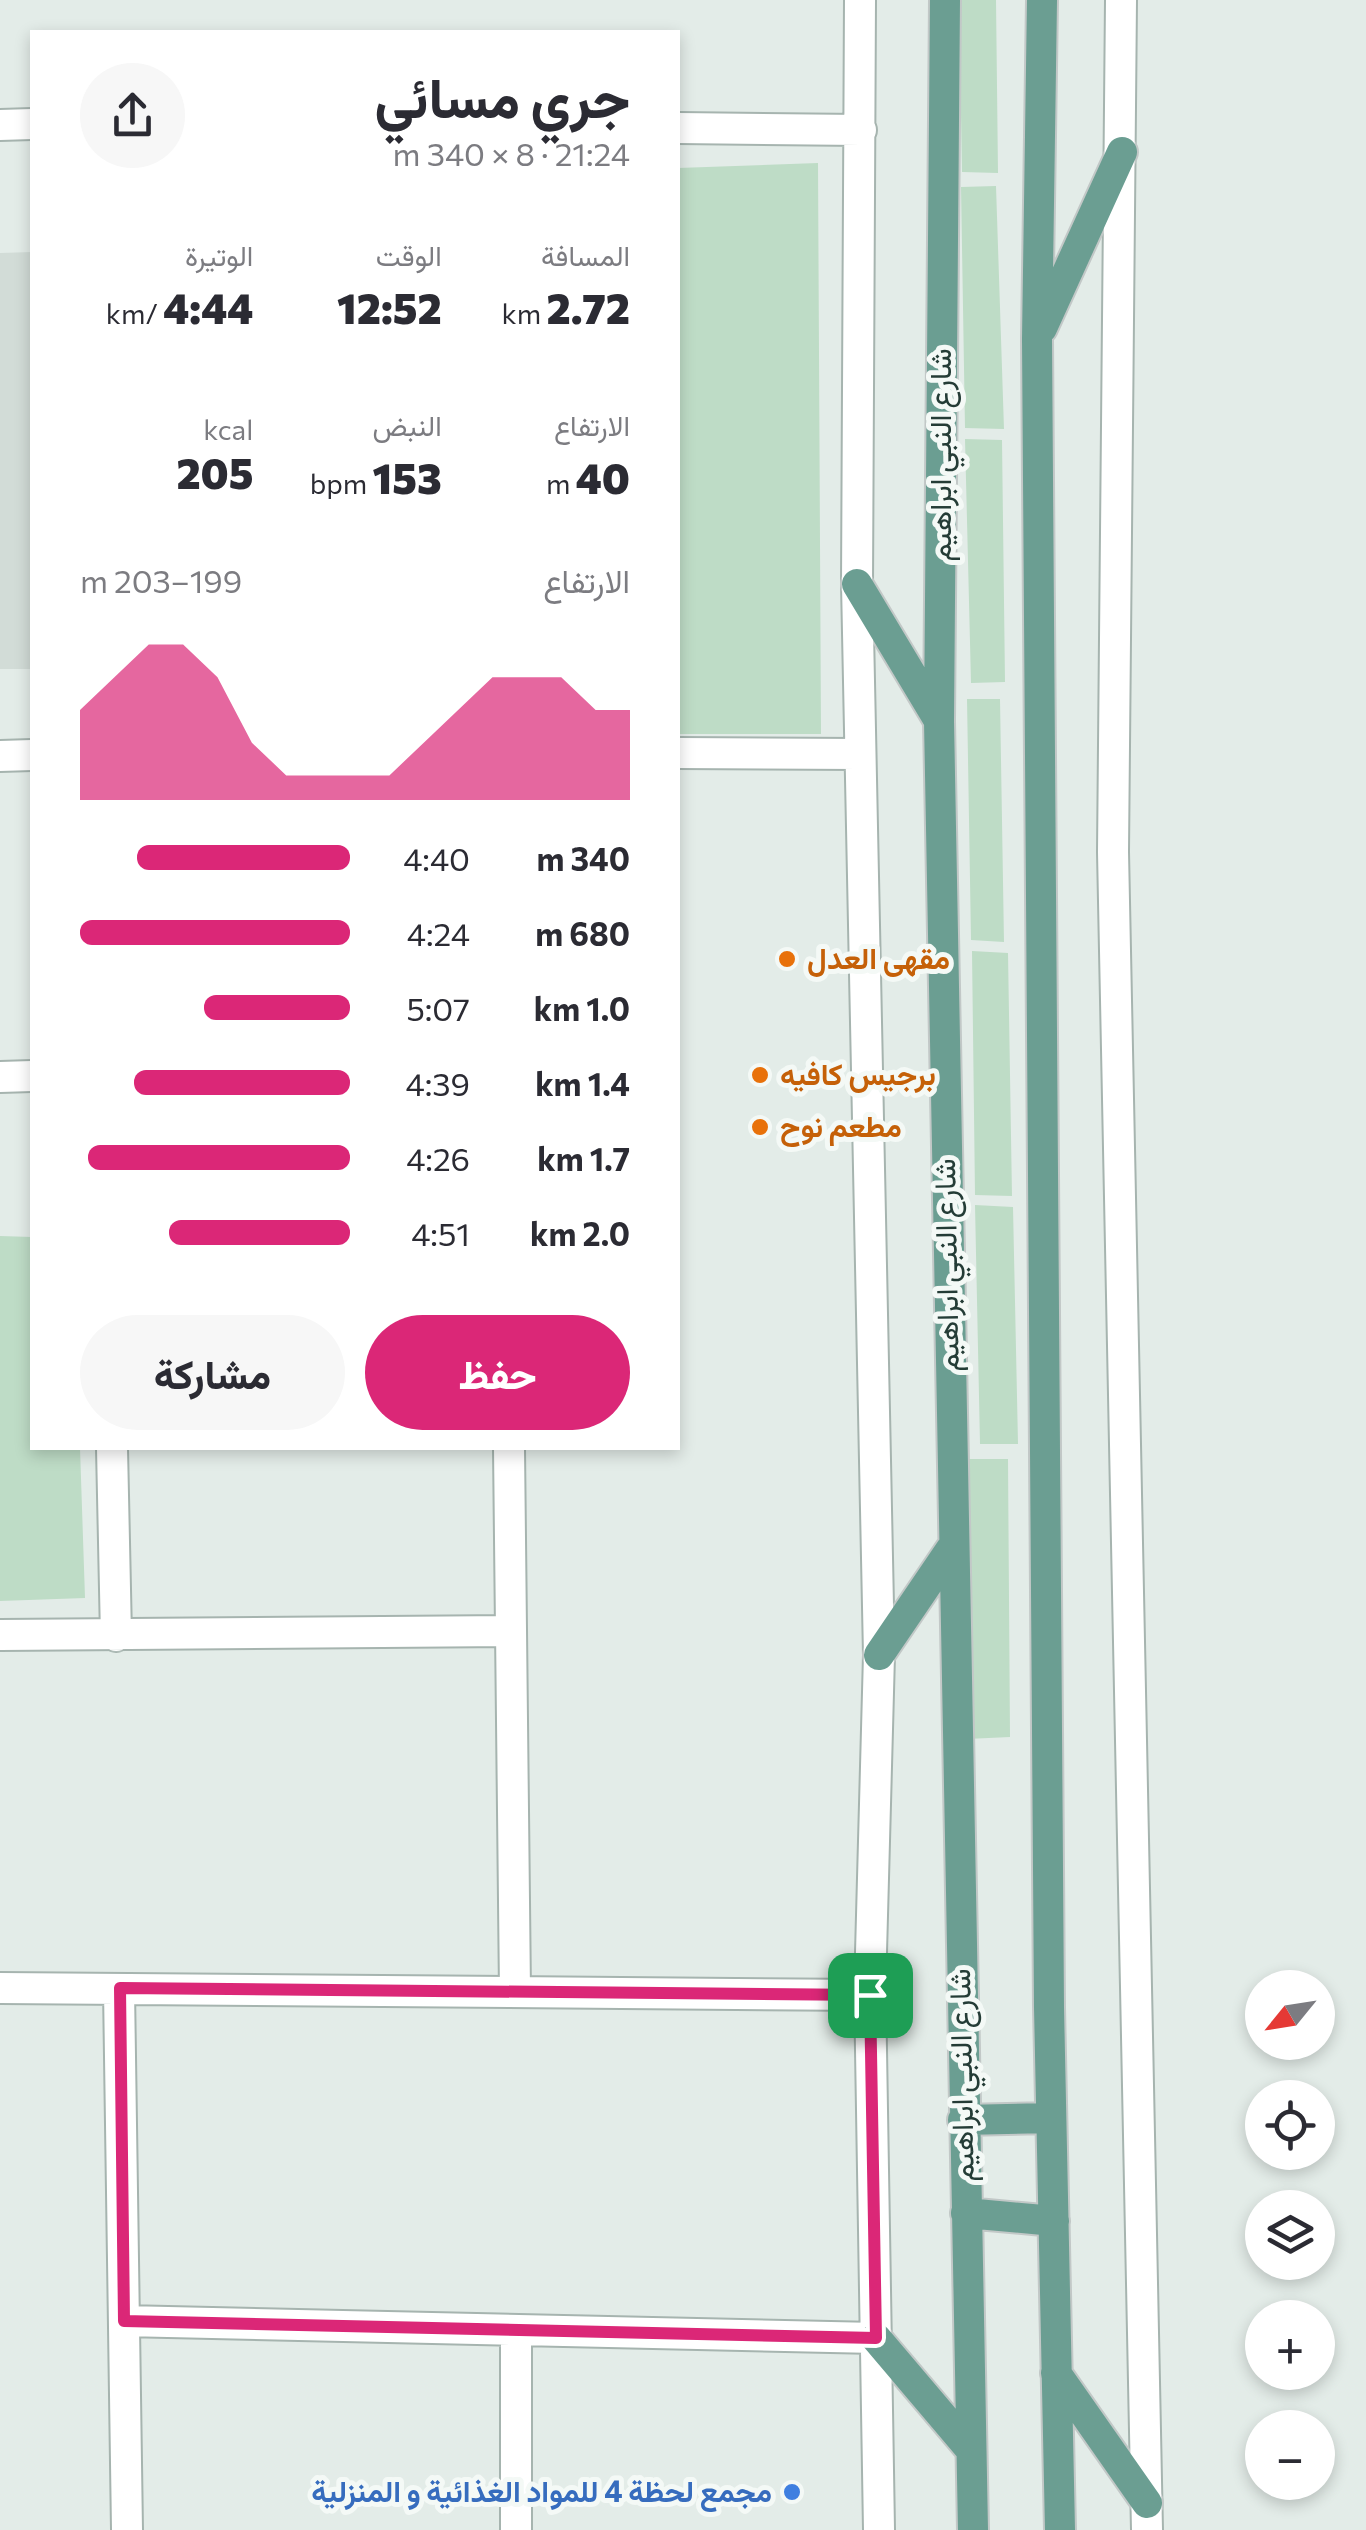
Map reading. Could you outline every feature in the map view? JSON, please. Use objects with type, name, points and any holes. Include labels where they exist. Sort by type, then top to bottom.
[{"type":"main road","name":"شارع النبي ابراهيم","points":[[945,0],[939,721],[951,1549],[973,2530]]},
{"type":"main road","points":[[1042,0],[1037,340],[1052,2118],[1060,2530]]},
{"type":"main road","points":[[1037,340],[1122,152]]},
{"type":"main road","points":[[857,584],[939,721]]},
{"type":"main road","points":[[879,1656],[951,1549]]},
{"type":"main road","points":[[963,2120],[1052,2118]]},
{"type":"main road","points":[[966,2213],[1054,2221]]},
{"type":"main road","points":[[876,2338],[971,2450]]},
{"type":"main road","points":[[1056,2373],[1147,2517]]},
{"type":"street","points":[[860,0],[857,584],[879,1656],[870,1995],[878,2530]]},
{"type":"street","points":[[1121,0],[1113,852],[1147,2517]]},
{"type":"street","points":[[0,125],[30,124]]},
{"type":"street","points":[[680,128],[861,130]]},
{"type":"street","points":[[680,754],[859,754]]},
{"type":"street","points":[[0,756],[30,756]]},
{"type":"street","points":[[0,1076],[30,1076]]},
{"type":"street","points":[[112,1450],[116,1636]]},
{"type":"street","points":[[510,1450],[515,1992]]},
{"type":"street","points":[[0,1635],[511,1631]]},
{"type":"street","points":[[0,1988],[870,1995]]},
{"type":"street","points":[[120,1988],[128,2530]]},
{"type":"street","points":[[124,2321],[876,2338]]},
{"type":"street","points":[[516,2332],[516,2530]]},
{"type":"shaded area","points":[[30,252],[30,669],[0,669],[0,253]]},
{"type":"green space","points":[[959,0],[996,0],[998,173],[962,172]]},
{"type":"green space","points":[[818,163],[821,734],[680,734],[680,168]]},
{"type":"green space","points":[[996,186],[1004,429],[965,428],[961,187]]},
{"type":"green space","points":[[965,439],[1002,440],[1005,682],[971,683]]},
{"type":"green space","points":[[967,699],[1000,699],[1004,942],[971,940]]},
{"type":"green space","points":[[972,951],[1008,953],[1012,1196],[975,1195]]},
{"type":"green space","points":[[975,1205],[1013,1207],[1018,1444],[980,1444]]},
{"type":"green space","points":[[0,1236],[30,1237],[30,1450],[80,1450],[85,1598],[0,1601]]},
{"type":"green space","points":[[965,1459],[1008,1459],[1010,1737],[967,1739]]},
{"type":"place","name":"مقهى العدل","points":[[787,959]]},
{"type":"place","name":"برجيس كافيه","points":[[760,1075]]},
{"type":"place","name":"مطعم نوح","points":[[760,1127]]},
{"type":"place","name":"مجمع لحظة 4 للمواد الغذائية و المنزلية","points":[[792,2492]]},
{"type":"route","points":[[120,1988],[870,1995],[876,2338],[124,2321],[120,1988]]}]
